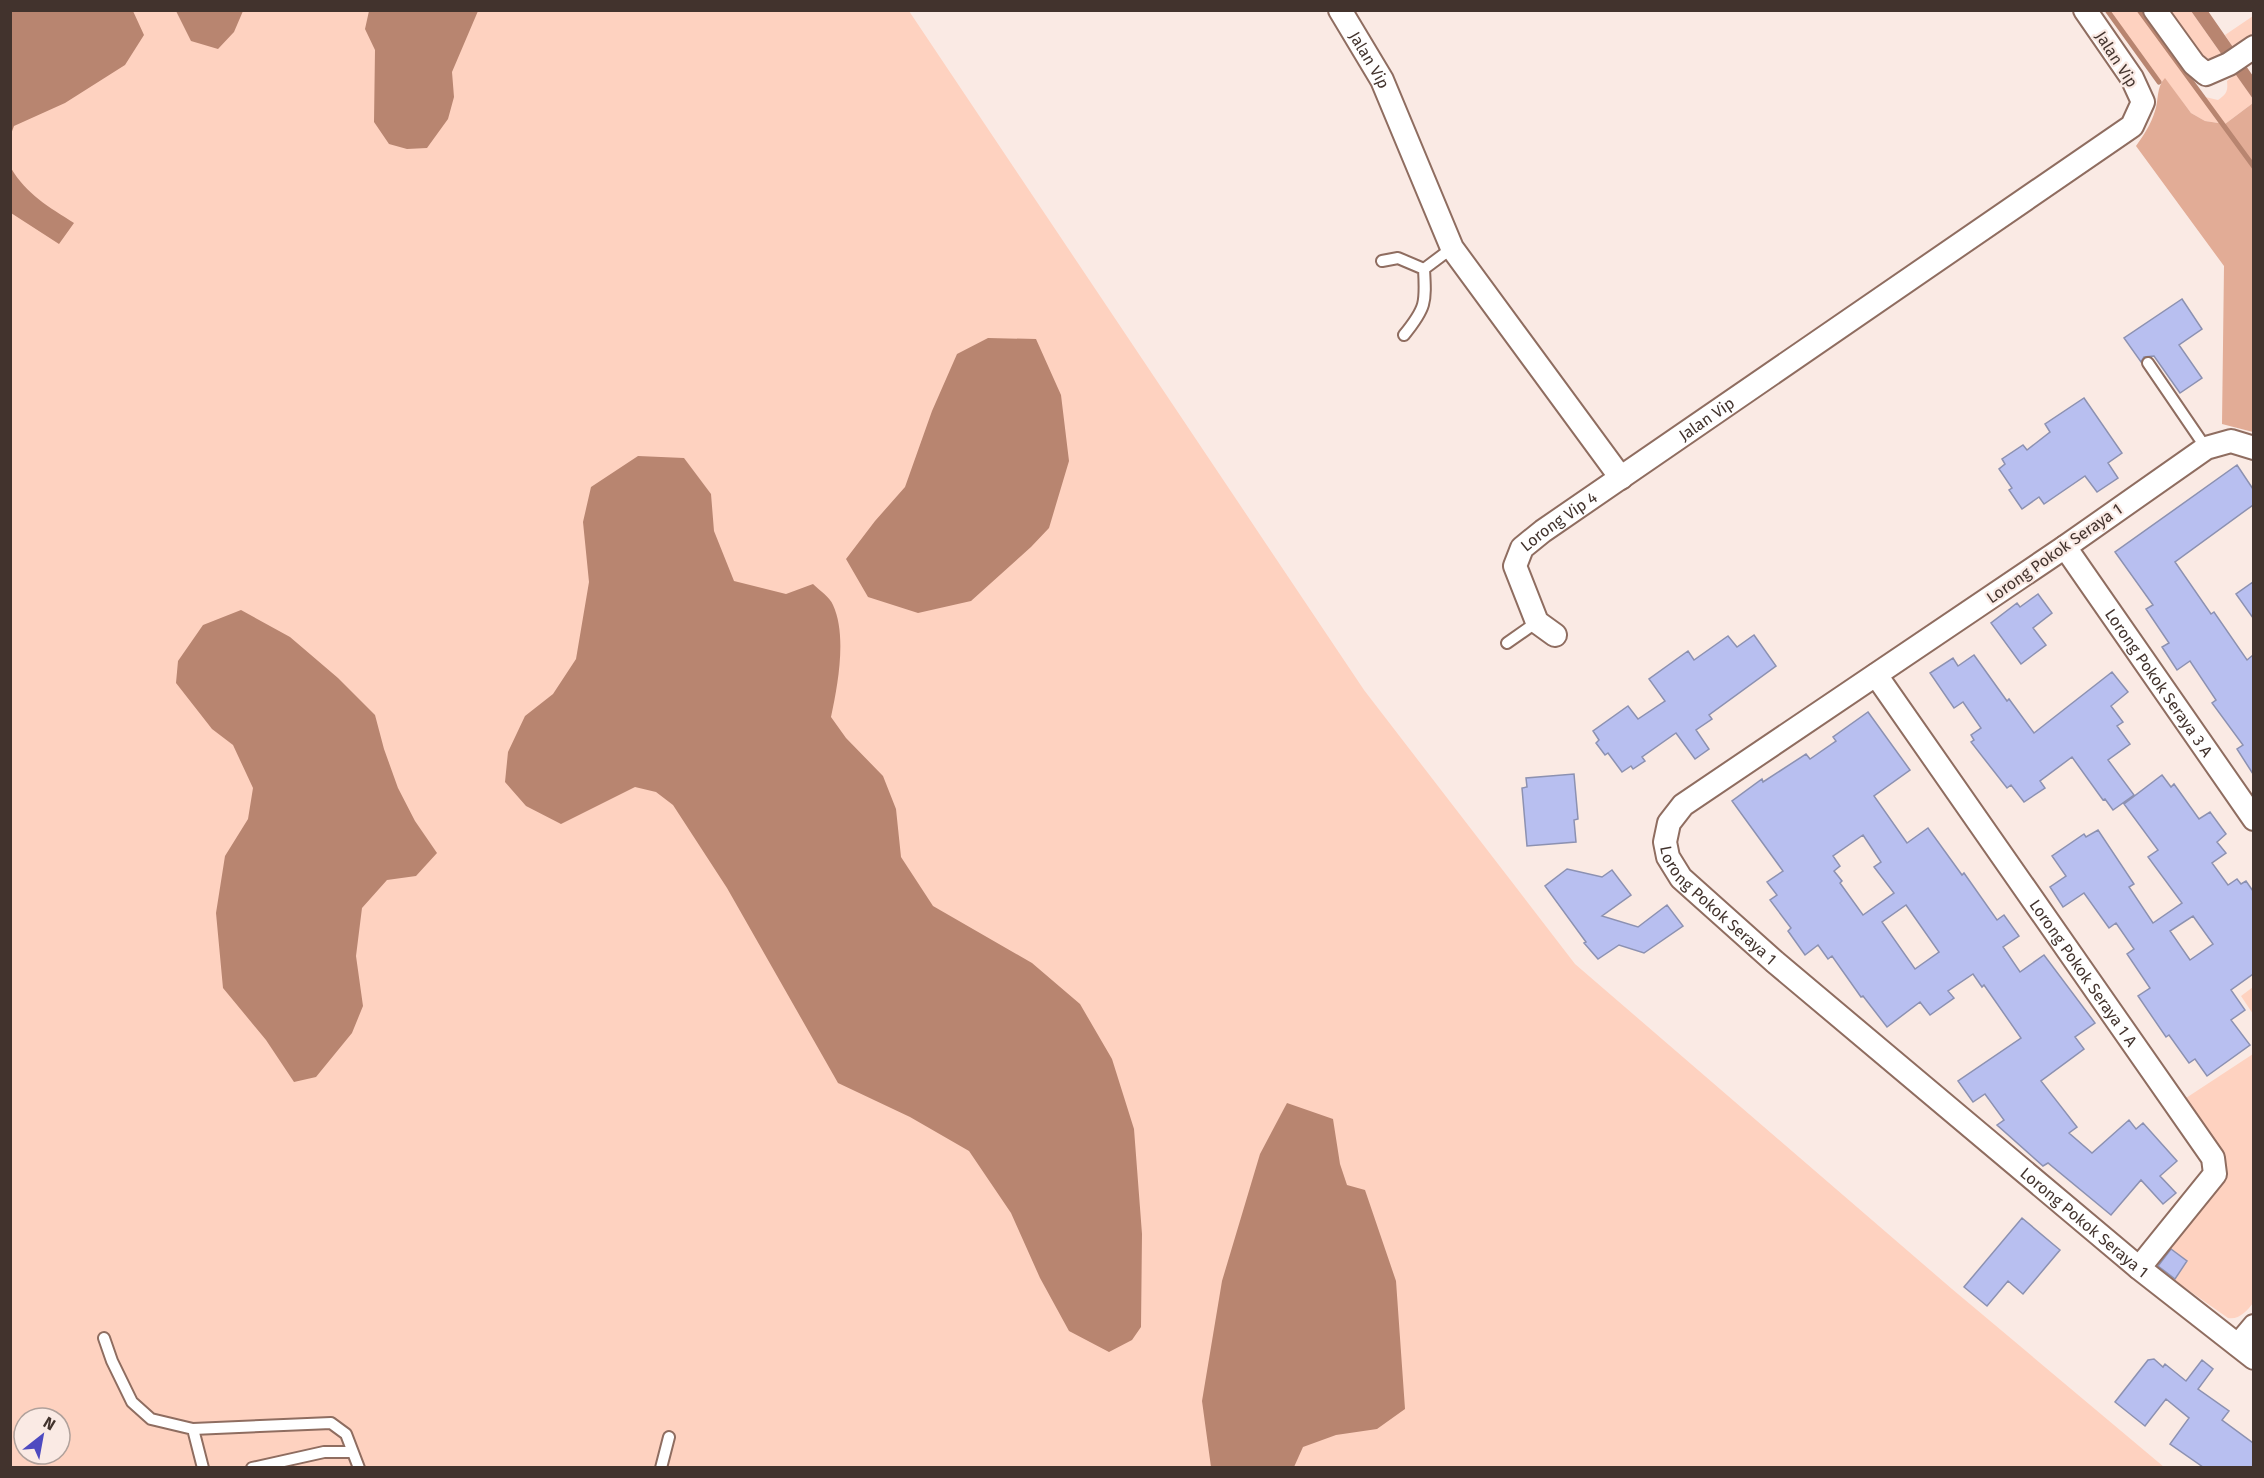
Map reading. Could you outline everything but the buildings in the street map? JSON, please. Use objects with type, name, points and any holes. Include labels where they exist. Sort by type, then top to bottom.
[{"type":"street","name":"Jalan Vip","points":[[1348,12],[1382,80],[1452,248],[1621,478],[2132,126],[2143,102],[2132,78],[2085,10]]},
{"type":"street","points":[[2155,10],[2194,64],[2206,74],[2241,56]]},
{"type":"street","name":"Lorong Pokok Seraya 1","points":[[2246,1352],[2139,1268],[1775,962],[1682,878],[1668,857],[1665,842],[1669,823],[1683,805],[2065,547],[2205,448],[2231,441],[2253,448]]},
{"type":"street","name":"Lorong Vip 4","points":[[1546,629],[1515,566],[1522,548],[1621,478]]},
{"type":"street","name":"Lorong Pokok Seraya 3 A","points":[[2065,547],[2253,819]]},
{"type":"street","name":"Lorong Pokok Seraya 1 A","points":[[1876,675],[2213,1158],[2214,1174],[2139,1268]]},
{"type":"street","points":[[2246,1352],[2253,1326]]},
{"type":"lane","points":[[1424,269],[1452,248]]},
{"type":"lane","points":[[1382,261],[1398,258],[1424,269]]},
{"type":"lane","points":[[1404,335],[1414,323],[1426,300],[1424,269]]},
{"type":"lane","points":[[2148,363],[2205,448]]},
{"type":"lane","points":[[1507,642],[1546,629]]},
{"type":"lane","points":[[104,1338],[112,1361],[132,1402],[152,1419],[193,1430],[331,1423],[346,1434],[360,1467]]},
{"type":"lane","points":[[193,1430],[203,1467]]},
{"type":"lane","points":[[661,1467],[669,1437]]},
{"type":"lane","points":[[252,1467],[301,1462],[324,1452],[352,1452]]},
{"type":"shaded area","points":[[11,10],[133,11],[144,35],[125,65],[65,103],[14,126],[11,134]]},
{"type":"shaded area","points":[[10,11],[909,11],[1364,690],[1575,964],[1952,1289],[2164,1467],[11,1467]]},
{"type":"shaded area","points":[[176,11],[243,11],[234,32],[218,49],[191,41]]},
{"type":"shaded area","points":[[369,11],[478,11],[452,72],[454,97],[448,119],[427,148],[407,149],[389,144],[374,122],[375,50],[365,29]]},
{"type":"shaded area","points":[[2109,11],[2138,11],[2201,96],[2218,100],[2226,92],[2227,81],[2236,74],[2253,99],[2253,103],[2225,124],[2205,121],[2191,113],[2165,79],[2160,83]]},
{"type":"shaded area","points":[[2169,11],[2191,11],[2222,55],[2215,60],[2204,57]]},
{"type":"shaded area","points":[[2191,11],[2208,11],[2253,76],[2253,99]]},
{"type":"shaded area","points":[[2253,16],[2253,33],[2233,47],[2225,35]]},
{"type":"shaded area","points":[[2165,78],[2191,113],[2205,121],[2225,124],[2253,103],[2253,432],[2222,424],[2224,266],[2136,146],[2151,120],[2160,85]]},
{"type":"shaded area","points":[[11,168],[31,193],[74,223],[59,244],[11,213]]},
{"type":"shaded area","points":[[988,338],[1036,339],[1061,395],[1069,461],[1049,528],[971,601],[918,613],[868,597],[846,559],[905,487],[932,411],[957,354]]},
{"type":"shaded area","points":[[638,456],[684,458],[711,494],[714,531],[734,581],[786,594],[813,584],[829,599],[833,605],[840,631],[840,660],[831,717],[846,738],[883,776],[896,809],[901,857],[933,906],[1032,963],[1080,1004],[1112,1059],[1134,1129],[1142,1234],[1141,1327],[1132,1340],[1109,1352],[1069,1331],[1040,1278],[1011,1213],[969,1151],[910,1117],[838,1083],[727,888],[673,805],[656,792],[635,787],[561,824],[526,806],[505,782],[508,752],[525,716],[553,694],[576,659],[589,582],[583,522],[591,487]]},
{"type":"shaded area","points":[[241,610],[290,637],[338,678],[375,715],[398,788],[415,821],[437,853],[416,876],[387,880],[362,908],[356,956],[363,1006],[352,1033],[316,1077],[294,1082],[266,1040],[223,988],[216,913],[225,856],[248,819],[253,788],[233,745],[212,729],[176,683],[178,661],[203,625]]},
{"type":"shaded area","points":[[2253,987],[2253,1014],[2241,996]]},
{"type":"shaded area","points":[[2253,1054],[2253,1303],[2239,1316],[2228,1318],[2174,1280],[2187,1261],[2171,1249],[2221,1178],[2209,1134],[2186,1098]]},
{"type":"shaded area","points":[[1287,1103],[1333,1119],[1340,1164],[1347,1185],[1365,1190],[1396,1281],[1405,1409],[1377,1429],[1336,1435],[1303,1447],[1294,1467],[1211,1467],[1202,1401],[1222,1281],[1260,1154]]},
{"type":"waterway","points":[[2107,10],[2159,82]]},
{"type":"waterway","points":[[2139,10],[2254,167]]}]
